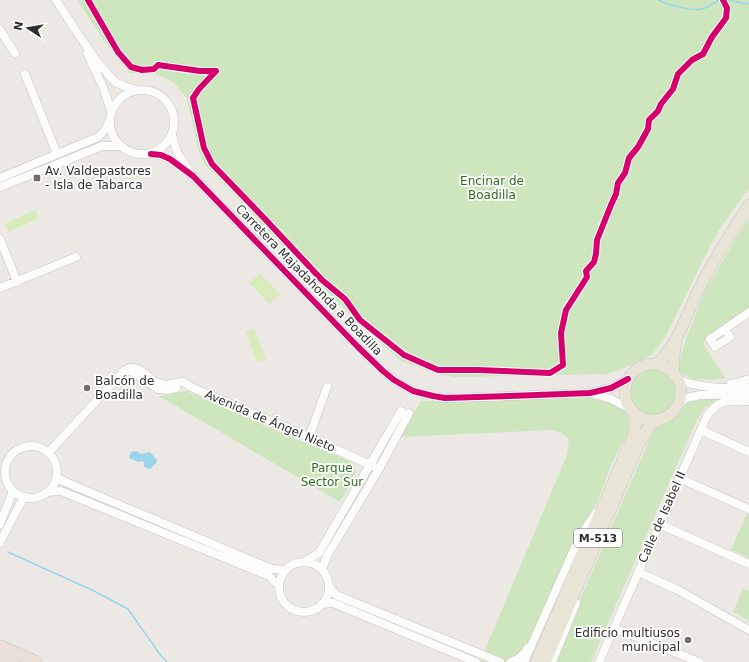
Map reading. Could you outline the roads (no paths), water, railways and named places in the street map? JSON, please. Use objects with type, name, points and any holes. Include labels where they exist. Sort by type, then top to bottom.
[{"type":"highway","points":[[0,646],[36,662]]},
{"type":"highway","points":[[0,655],[13,662]]},
{"type":"main road","points":[[656,364],[667,354],[679,333],[699,288],[712,264],[728,236],[749,205]]},
{"type":"main road","points":[[678,404],[680,389],[676,377],[674,349],[679,333]]},
{"type":"main road","points":[[628,379],[634,371],[642,366],[651,364],[656,364],[666,368],[676,377]]},
{"type":"main road","name":"M-513","points":[[536,662],[635,430],[636,420],[634,412],[627,402],[625,393],[628,379]]},
{"type":"main road","name":"M-513","points":[[545,662],[638,446],[647,429],[658,419],[670,413],[678,404]]},
{"type":"main road","points":[[634,412],[646,418],[658,419]]},
{"type":"street","points":[[56,0],[99,64],[115,82],[138,90]]},
{"type":"street","points":[[0,30],[15,53]]},
{"type":"street","points":[[78,34],[103,87],[112,111]]},
{"type":"street","points":[[25,74],[57,154]]},
{"type":"street","points":[[138,90],[148,90],[157,93],[165,99],[171,107],[174,116],[172,135],[160,150],[151,154],[135,154],[127,151],[114,139],[110,130],[112,111],[116,103],[129,92],[138,90]]},
{"type":"street","points":[[0,178],[98,137],[105,130],[110,120]]},
{"type":"street","name":"Carretera Majadahonda a Boadilla","points":[[172,135],[177,152],[193,176]]},
{"type":"street","points":[[0,187],[102,146],[120,146]]},
{"type":"street","name":"Carretera Majadahonda a Boadilla","points":[[151,154],[170,159],[193,176],[357,346],[394,380],[410,389],[445,398],[590,393],[611,388],[628,379]]},
{"type":"street","points":[[0,239],[17,282]]},
{"type":"street","points":[[0,288],[76,257]]},
{"type":"street","points":[[725,329],[749,312]]},
{"type":"street","name":"Avenida de Ángel Nieto","points":[[48,453],[123,372],[127,368],[131,367],[136,368],[160,384],[168,385],[182,382],[379,469]]},
{"type":"street","points":[[676,377],[693,385],[719,388],[749,388]]},
{"type":"street","points":[[693,385],[707,386],[731,384],[749,379]]},
{"type":"street","points":[[309,437],[327,387]]},
{"type":"street","name":"Carretera Majadahonda a Boadilla","points":[[590,393],[611,399],[634,412]]},
{"type":"street","points":[[678,404],[687,398],[700,395],[749,394]]},
{"type":"street","name":"Calle de Isabel II","points":[[599,662],[707,416],[715,406],[724,401],[749,400]]},
{"type":"street","points":[[304,562],[314,563],[322,569],[327,577],[329,586],[327,596],[322,604],[314,610],[304,612],[295,610],[286,604],[281,596],[279,586],[281,577],[286,570],[295,564],[304,562],[320,553],[370,465],[405,412],[379,469],[327,556],[322,569]]},
{"type":"street","points":[[701,430],[749,452]]},
{"type":"street","points":[[34,446],[48,453],[56,467],[56,476],[53,485],[47,492],[36,498],[24,497],[13,492],[8,485],[5,478],[5,470],[7,462],[18,450],[34,446]]},
{"type":"street","points":[[524,662],[581,535],[596,513],[620,468]]},
{"type":"street","points":[[56,476],[64,481],[272,569],[286,570]]},
{"type":"street","points":[[679,478],[749,509]]},
{"type":"street","points":[[47,492],[61,491],[269,576],[279,586]]},
{"type":"street","points":[[0,524],[13,492]]},
{"type":"street","points":[[0,542],[24,497]]},
{"type":"street","points":[[659,524],[749,564]]},
{"type":"street","points":[[638,572],[678,590],[749,630]]},
{"type":"street","points":[[552,662],[584,583],[583,574]]},
{"type":"street","points":[[329,586],[336,595],[500,662]]},
{"type":"street","points":[[322,604],[333,603],[476,662]]},
{"type":"street","points":[[614,628],[699,662]]},
{"type":"street","points":[[511,662],[517,660],[525,652],[537,634]]},
{"type":"water","points":[[137,451],[141,454],[150,452],[157,462],[150,469],[144,467],[144,462],[138,462],[129,458],[131,452]]},
{"type":"waterway","points":[[658,0],[668,4],[692,9],[702,9],[719,0]]},
{"type":"waterway","points":[[729,0],[746,4],[749,3]]},
{"type":"waterway","points":[[8,552],[94,591],[128,609],[167,662]]},
{"type":"place","name":"Av. Valdepastores - Isla de Tabarca","points":[[37,178]]},
{"type":"place","name":"Balcón de Boadilla","points":[[87,388]]},
{"type":"place","name":"Edificio multiusos municipal","points":[[688,640]]},
{"type":"park label","name":"Encinar de Boadilla","points":[[492,188]]},
{"type":"park label","name":"Parque Sector Sur","points":[[332,475]]}]
